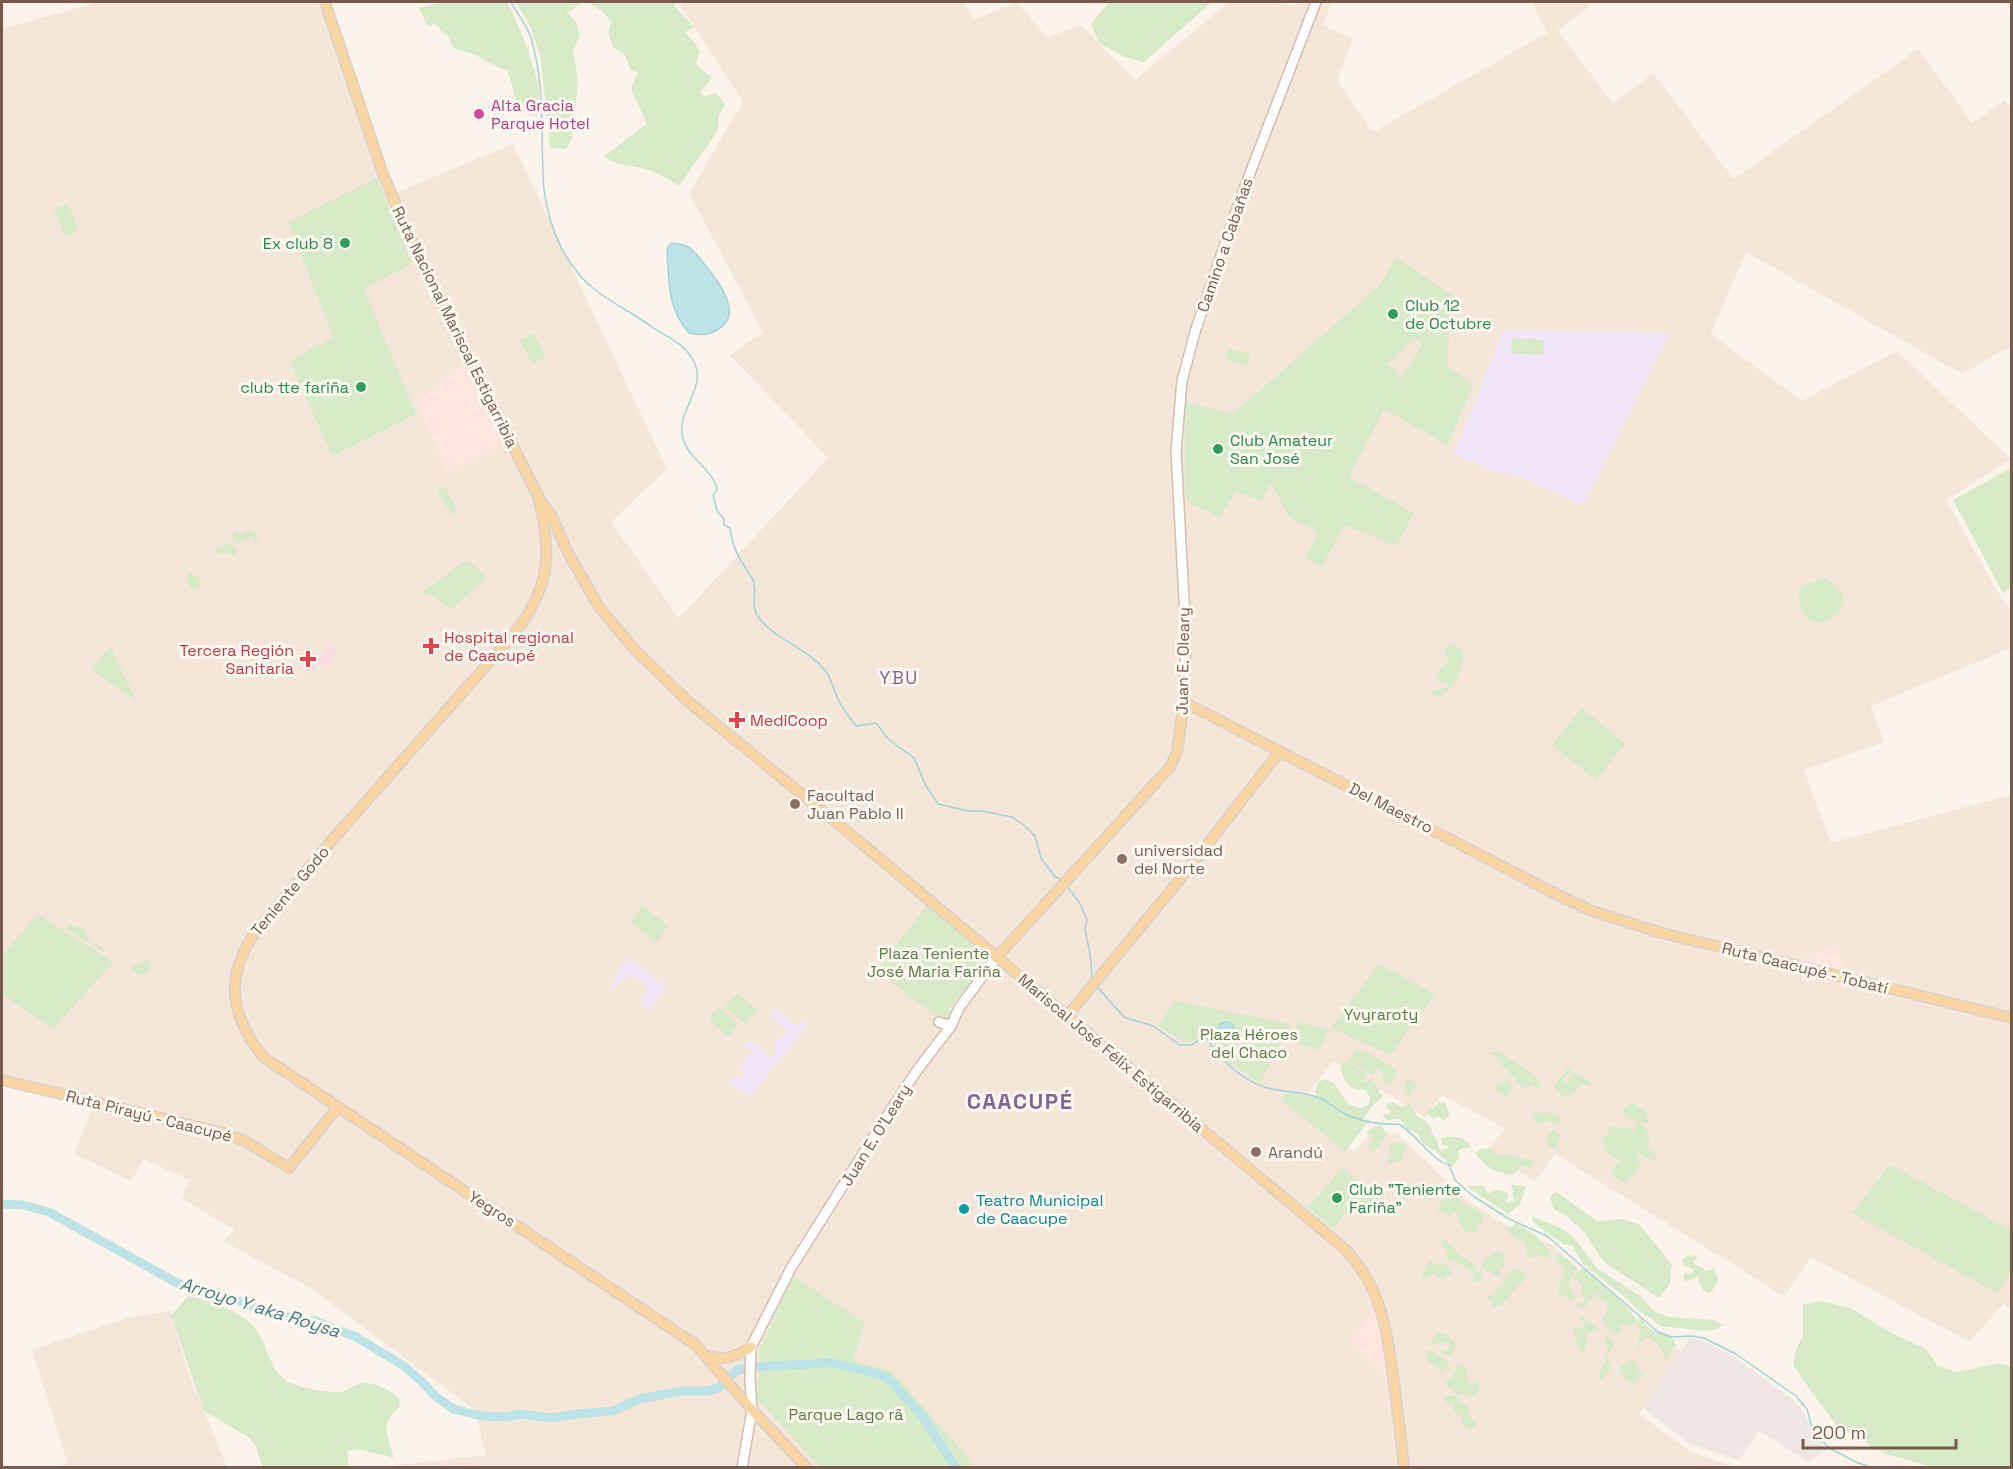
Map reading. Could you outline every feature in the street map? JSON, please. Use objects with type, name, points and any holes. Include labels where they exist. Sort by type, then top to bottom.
[{"type":"main road","name":"Ruta Nacional Mariscal Estigarribia","points":[[325,2],[381,171],[401,217],[445,311],[539,498],[552,517],[579,573],[599,607],[621,635]]},
{"type":"main road","points":[[539,498],[548,549],[547,560]]},
{"type":"main road","points":[[547,560],[557,553],[563,553],[579,573]]},
{"type":"main road","name":"Teniente Godo","points":[[263,1058],[243,1027],[235,999],[235,974],[244,948],[272,911],[515,633],[540,593],[547,560]]},
{"type":"main road","name":"Mariscal José Félix Estigarribia","points":[[621,635],[690,703],[816,805],[996,958],[1068,1015],[1345,1249],[1358,1263],[1369,1281],[1382,1311],[1395,1388],[1404,1467]]},
{"type":"main road","name":"Del Maestro","points":[[1184,702],[1552,892],[1599,913]]},
{"type":"main road","name":"Juan E. Oleary","points":[[1061,888],[1170,767],[1177,752],[1184,702]]},
{"type":"main road","points":[[1068,1015],[1186,872],[1280,751]]},
{"type":"main road","name":"Juan E. O'Leary","points":[[996,958],[1061,888]]},
{"type":"main road","name":"Ruta Caacupé - Tobatí","points":[[1599,913],[1662,933],[2012,1018]]},
{"type":"main road","name":"Yegros","points":[[263,1058],[684,1336],[706,1355],[752,1410]]},
{"type":"main road","name":"Ruta Pirayú - Caacupé","points":[[2,1080],[224,1133],[245,1141],[289,1168],[338,1108]]},
{"type":"main road","points":[[706,1355],[722,1359],[751,1347]]},
{"type":"main road","points":[[752,1410],[807,1467]]},
{"type":"street","name":"Camino a Cabañas","points":[[1177,498],[1178,405],[1190,349],[1242,194],[1316,2]]},
{"type":"street","name":"Juan E. Oleary","points":[[1177,498],[1186,636],[1184,702]]},
{"type":"street","name":"Juan E. O'Leary","points":[[742,1467],[752,1410],[751,1347],[791,1268],[918,1069],[951,1026],[959,1008],[996,958]]},
{"type":"street","points":[[939,1022],[951,1026]]},
{"type":"shaded area","name":"CAACUPÉ","points":[[99,2],[323,2],[388,196],[513,144],[667,469],[611,522],[679,618],[828,458],[730,355],[763,332],[689,193],[743,102],[680,5],[684,2],[963,2],[974,19],[1017,3],[1047,37],[1081,25],[1135,80],[1229,2],[1294,5],[1298,2],[1332,2],[1323,25],[1353,39],[1337,80],[1373,132],[1547,33],[1532,2],[1587,2],[1590,6],[1558,30],[1613,103],[1653,73],[1734,179],[1918,49],[1972,123],[2005,100],[2012,109],[2011,346],[1962,374],[1746,252],[1711,334],[1802,401],[1897,351],[2011,459],[1946,500],[2006,606],[2011,609],[2011,648],[1871,706],[1884,742],[1804,770],[1831,843],[2011,795],[2011,1309],[2003,1304],[1970,1342],[1811,1257],[1784,1296],[1555,1154],[1535,1181],[1487,1151],[1505,1128],[1442,1095],[1425,1117],[1334,1061],[1297,1106],[1354,1152],[1371,1131],[1398,1134],[1466,1200],[1505,1224],[1551,1245],[1657,1338],[1681,1351],[1639,1414],[1691,1452],[1734,1467],[382,1467],[486,1455],[475,1410],[312,1289],[223,1241],[235,1230],[182,1199],[189,1180],[144,1159],[131,1181],[74,1154],[95,1101],[2,1076],[2,29]]},
{"type":"shaded area","points":[[1504,330],[1669,333],[1583,505],[1516,475],[1496,472],[1454,454]]},
{"type":"shaded area","points":[[469,363],[507,442],[447,472],[416,402],[453,371]]},
{"type":"shaded area","points":[[328,645],[337,651],[326,669],[317,662]]},
{"type":"shaded area","name":"Tercera Región Sanitaria","points":[[308,649],[318,654],[312,663],[317,666],[312,672],[297,665]]},
{"type":"shaded area","points":[[1837,944],[1846,975],[1795,961]]},
{"type":"shaded area","points":[[628,958],[666,986],[649,1010],[640,1003],[650,988],[630,974],[626,979],[623,977],[615,989],[610,986]]},
{"type":"shaded area","points":[[775,1009],[798,1027],[804,1020],[809,1024],[750,1096],[730,1083],[735,1076],[740,1080],[746,1072],[740,1067],[751,1053],[763,1061],[744,1045],[749,1040],[771,1058],[778,1050],[773,1046],[785,1032],[789,1035],[791,1033],[770,1015]]},
{"type":"shaded area","points":[[1378,1302],[1391,1380],[1351,1341]]},
{"type":"shaded area","points":[[170,1311],[188,1372],[227,1467],[57,1467],[68,1464],[32,1350],[131,1317]]},
{"type":"shaded area","points":[[1689,1339],[1702,1340],[1735,1357],[1792,1399],[1800,1407],[1826,1450],[1809,1463],[1760,1431],[1739,1460],[1690,1444],[1643,1408]]},
{"type":"green space","points":[[441,2],[507,2],[525,42],[536,77],[539,107],[535,116],[528,114],[518,104],[507,70],[452,47],[449,37],[440,30],[439,26],[433,23],[431,26],[427,25],[419,8]]},
{"type":"green space","points":[[516,2],[583,2],[567,13],[576,22],[580,35],[573,51],[578,81],[572,138],[566,149],[550,148],[541,58],[530,26]]},
{"type":"green space","points":[[591,2],[676,2],[673,5],[694,27],[685,32],[696,44],[700,53],[696,64],[712,78],[700,92],[704,97],[715,93],[725,105],[719,115],[717,132],[679,186],[654,172],[619,164],[604,156],[647,124],[631,89],[638,73],[630,69],[624,53],[613,48],[608,32],[612,22]]},
{"type":"green space","points":[[1109,2],[1212,2],[1144,62],[1125,57],[1099,42],[1091,24]]},
{"type":"green space","points":[[377,178],[412,264],[364,289],[416,414],[332,456],[290,361],[333,337],[288,222]]},
{"type":"green space","points":[[68,204],[79,230],[65,236],[54,209]]},
{"type":"green space","points":[[1396,257],[1457,299],[1450,305],[1447,365],[1473,385],[1448,445],[1384,409],[1349,477],[1414,513],[1396,546],[1345,525],[1322,566],[1305,558],[1318,533],[1288,516],[1271,483],[1261,501],[1236,491],[1220,517],[1185,501],[1185,402],[1233,414],[1381,284]],"holes":[[[1415,338],[1422,345],[1402,378],[1388,364]]]},
{"type":"green space","points":[[534,333],[546,357],[532,364],[520,340]]},
{"type":"green space","points":[[1512,338],[1544,340],[1543,355],[1511,353]]},
{"type":"green space","points":[[1229,348],[1250,354],[1246,366],[1225,359]]},
{"type":"green space","points":[[2011,468],[2011,587],[2003,593],[1953,500]]},
{"type":"green space","points":[[445,486],[457,511],[454,515],[444,503],[437,489]]},
{"type":"green space","points":[[249,530],[254,531],[258,543],[252,537],[237,543],[232,538],[235,531],[242,534]]},
{"type":"green space","points":[[230,543],[237,550],[234,555],[229,552],[223,555],[214,552],[215,549]]},
{"type":"green space","points":[[469,561],[487,577],[451,610],[433,595],[420,594],[462,563]]},
{"type":"green space","points":[[189,573],[197,576],[201,582],[199,588],[192,590],[187,581]]},
{"type":"green space","points":[[1824,578],[1841,592],[1844,602],[1837,613],[1823,622],[1816,623],[1805,615],[1798,593],[1802,586]]},
{"type":"green space","points":[[1453,644],[1457,649],[1463,649],[1463,662],[1460,665],[1462,669],[1445,695],[1435,697],[1431,691],[1449,687],[1447,683],[1436,678],[1436,674],[1449,662],[1445,654],[1447,646]]},
{"type":"green space","points":[[110,646],[137,702],[91,669]]},
{"type":"green space","points":[[1582,708],[1625,744],[1596,780],[1552,745]]},
{"type":"green space","name":"Plaza Teniente José Maria Fariña","points":[[928,905],[993,959],[950,1007],[949,1012],[955,1015],[952,1020],[936,1016],[876,970]]},
{"type":"green space","points":[[642,906],[668,925],[657,942],[630,923]]},
{"type":"green space","points":[[38,914],[113,962],[53,1029],[2,994],[2,956]]},
{"type":"green space","points":[[71,924],[84,929],[87,936],[91,938],[89,941],[101,947],[104,952],[68,930],[66,928]]},
{"type":"green space","points":[[149,959],[151,966],[145,974],[139,975],[131,970],[132,967]]},
{"type":"green space","name":"Yvyraroty","points":[[1379,964],[1435,994],[1391,1055],[1331,1028]]},
{"type":"green space","points":[[737,993],[757,1010],[745,1023],[725,1006]]},
{"type":"green space","name":"Plaza Héroes del Chaco","points":[[1175,1001],[1292,1024],[1260,1083],[1225,1060],[1208,1035],[1184,1042],[1158,1026]]},
{"type":"green space","points":[[719,1007],[738,1024],[728,1037],[708,1019]]},
{"type":"green space","points":[[1299,1022],[1329,1030],[1319,1050],[1291,1041]]},
{"type":"green space","points":[[1354,1050],[1364,1051],[1395,1068],[1396,1076],[1389,1084],[1384,1083],[1384,1077],[1379,1069],[1373,1076],[1348,1060],[1355,1054]]},
{"type":"green space","points":[[1497,1051],[1530,1072],[1542,1085],[1537,1089],[1532,1084],[1527,1088],[1520,1086],[1514,1076],[1501,1066],[1503,1061],[1489,1053]]},
{"type":"green space","points":[[1348,1061],[1366,1074],[1365,1082],[1371,1079],[1372,1083],[1379,1088],[1379,1094],[1383,1096],[1373,1105],[1363,1120],[1359,1119],[1362,1121],[1371,1119],[1345,1151],[1281,1100],[1286,1092],[1320,1098],[1315,1092],[1318,1082],[1326,1079],[1335,1084],[1348,1104],[1361,1109],[1369,1104],[1370,1097],[1364,1089],[1354,1089],[1345,1079],[1340,1067]],"holes":[[[1323,1100],[1355,1118],[1338,1110]]]},
{"type":"green space","points":[[1568,1068],[1571,1071],[1563,1078],[1566,1084],[1573,1073],[1577,1073],[1591,1083],[1589,1086],[1583,1083],[1571,1097],[1561,1096],[1554,1086]]},
{"type":"green space","points":[[1407,1080],[1412,1080],[1420,1089],[1415,1090],[1413,1086],[1409,1096],[1405,1096],[1404,1086]]},
{"type":"green space","points":[[1506,1080],[1511,1082],[1512,1089],[1506,1097],[1503,1096],[1502,1091],[1498,1093],[1495,1088]]},
{"type":"green space","points":[[1393,1102],[1401,1107],[1407,1106],[1408,1103],[1419,1118],[1426,1121],[1442,1151],[1450,1149],[1441,1144],[1442,1138],[1449,1137],[1469,1142],[1470,1148],[1462,1148],[1458,1151],[1459,1158],[1452,1167],[1436,1151],[1422,1143],[1419,1135],[1408,1130],[1401,1121],[1402,1119],[1387,1120],[1382,1116],[1392,1112],[1387,1109],[1386,1104]]},
{"type":"green space","points":[[1439,1102],[1445,1103],[1450,1114],[1445,1120],[1438,1116],[1434,1119],[1427,1113],[1427,1109],[1432,1109]]},
{"type":"green space","points":[[1632,1102],[1647,1114],[1646,1124],[1626,1117],[1624,1114],[1622,1110]]},
{"type":"green space","points":[[1536,1111],[1540,1114],[1547,1112],[1562,1120],[1556,1125],[1549,1120],[1541,1124],[1532,1118],[1532,1114]]},
{"type":"green space","points":[[1638,1121],[1646,1129],[1649,1136],[1648,1148],[1654,1152],[1657,1159],[1655,1162],[1637,1154],[1640,1165],[1626,1184],[1612,1176],[1612,1170],[1620,1161],[1604,1150],[1605,1144],[1601,1139],[1607,1135],[1611,1125],[1621,1128],[1628,1126],[1634,1132],[1634,1125]]},
{"type":"green space","points":[[1380,1125],[1387,1134],[1372,1152],[1368,1146],[1373,1141],[1367,1133],[1371,1128]]},
{"type":"green space","points":[[1553,1129],[1561,1135],[1555,1149],[1550,1148],[1546,1139]]},
{"type":"green space","points":[[1393,1142],[1405,1143],[1407,1148],[1403,1153],[1402,1161],[1397,1161],[1390,1166],[1386,1163],[1390,1154],[1388,1148]]},
{"type":"green space","points":[[1489,1148],[1499,1155],[1504,1154],[1534,1161],[1532,1167],[1523,1166],[1512,1175],[1496,1171],[1486,1165],[1475,1153],[1480,1149]]},
{"type":"green space","points":[[1890,1165],[2011,1230],[2011,1272],[1997,1293],[1852,1213]]},
{"type":"green space","name":"Club \"Teniente Fariña\"","points":[[1342,1168],[1372,1196],[1378,1197],[1378,1200],[1364,1206],[1359,1204],[1357,1199],[1333,1228],[1308,1208]]},
{"type":"green space","points":[[1512,1185],[1526,1186],[1520,1204],[1508,1214],[1466,1186],[1485,1186],[1488,1194],[1496,1190],[1503,1191],[1508,1194],[1508,1199],[1505,1201],[1508,1203],[1513,1202]]},
{"type":"green space","points":[[1449,1191],[1468,1207],[1474,1207],[1484,1215],[1478,1230],[1474,1233],[1465,1232],[1458,1223],[1457,1212],[1454,1211],[1449,1216],[1437,1210],[1441,1206],[1440,1201],[1445,1199],[1444,1193]]},
{"type":"green space","points":[[1555,1191],[1597,1221],[1622,1219],[1640,1225],[1673,1266],[1670,1284],[1659,1298],[1604,1262],[1584,1232],[1566,1215],[1554,1210],[1550,1198]]},
{"type":"green space","points":[[1532,1216],[1563,1229],[1574,1238],[1597,1268],[1642,1297],[1653,1311],[1669,1317],[1714,1320],[1723,1325],[1717,1329],[1705,1331],[1661,1326],[1582,1263],[1572,1245],[1565,1245],[1533,1222]]},
{"type":"green space","points":[[1516,1223],[1542,1241],[1551,1256],[1548,1258],[1541,1255],[1531,1258],[1526,1255],[1526,1244],[1518,1241],[1507,1231]]},
{"type":"green space","points":[[1444,1238],[1452,1248],[1477,1268],[1475,1272],[1481,1271],[1483,1277],[1477,1283],[1473,1281],[1474,1273],[1454,1260],[1449,1260],[1440,1243]]},
{"type":"green space","points":[[1496,1251],[1505,1256],[1504,1267],[1497,1268],[1501,1274],[1500,1278],[1482,1267],[1483,1261]]},
{"type":"green space","points":[[1557,1254],[1569,1260],[1577,1268],[1569,1284],[1569,1288],[1575,1293],[1573,1301],[1557,1293],[1560,1282],[1564,1279],[1564,1268],[1555,1260]]},
{"type":"green space","points":[[1687,1255],[1698,1256],[1693,1262],[1706,1271],[1713,1268],[1718,1281],[1710,1293],[1703,1290],[1698,1281],[1699,1276],[1686,1282],[1683,1278],[1685,1272],[1691,1275],[1694,1270],[1683,1265],[1683,1259]]},
{"type":"green space","points":[[1429,1260],[1439,1266],[1446,1264],[1452,1273],[1443,1281],[1434,1273],[1423,1279],[1422,1276]]},
{"type":"green space","points":[[1517,1268],[1524,1273],[1525,1278],[1501,1306],[1494,1307],[1492,1305],[1494,1301],[1489,1300],[1488,1296],[1495,1294],[1496,1288],[1503,1285],[1506,1275]]},
{"type":"green space","points":[[1585,1268],[1619,1299],[1638,1321],[1630,1326],[1621,1325],[1620,1332],[1616,1334],[1602,1322],[1603,1317],[1607,1316],[1606,1301],[1598,1298],[1597,1293],[1593,1295],[1584,1309],[1577,1306],[1576,1303],[1582,1303],[1585,1298],[1581,1294],[1583,1285],[1574,1278],[1581,1269]]},
{"type":"green space","name":"Parque Lago rã","points":[[793,1276],[865,1323],[853,1360],[892,1372],[967,1456],[972,1467],[820,1467],[757,1398],[760,1349]]},
{"type":"green space","points":[[188,1296],[223,1307],[248,1321],[259,1334],[275,1368],[287,1381],[305,1388],[337,1392],[368,1383],[388,1390],[400,1399],[399,1408],[387,1425],[394,1458],[357,1449],[347,1451],[349,1466],[263,1467],[250,1438],[204,1411],[171,1315]]},
{"type":"green space","points":[[1821,1301],[1850,1308],[1892,1333],[1926,1349],[1938,1366],[1957,1372],[1999,1363],[2011,1367],[2011,1467],[1933,1467],[1885,1454],[1836,1425],[1793,1363],[1797,1347],[1803,1336],[1803,1305]]},
{"type":"green space","points":[[1583,1317],[1600,1331],[1596,1330],[1586,1335],[1586,1346],[1583,1346],[1586,1350],[1582,1355],[1580,1346],[1573,1344],[1579,1338],[1572,1332],[1575,1327],[1583,1329],[1585,1324],[1579,1318]]},
{"type":"green space","points":[[1641,1317],[1651,1329],[1667,1334],[1674,1340],[1676,1346],[1670,1351],[1668,1359],[1664,1358],[1659,1345],[1646,1337],[1639,1343],[1639,1349],[1636,1348],[1641,1329],[1636,1324]]},
{"type":"green space","points":[[1439,1332],[1450,1337],[1457,1345],[1453,1352],[1446,1356],[1439,1351],[1442,1349],[1446,1351],[1450,1347],[1449,1343],[1439,1342],[1434,1346],[1431,1344],[1432,1338]]},
{"type":"green space","points":[[1604,1335],[1607,1335],[1614,1346],[1607,1357],[1610,1363],[1608,1374],[1603,1379],[1600,1378],[1599,1373],[1606,1361],[1604,1355],[1607,1346]]},
{"type":"green space","points":[[1429,1349],[1449,1363],[1446,1370],[1442,1372],[1428,1361],[1426,1352]]},
{"type":"green space","points":[[1627,1361],[1636,1362],[1638,1370],[1643,1375],[1635,1384],[1626,1380],[1619,1371],[1620,1366],[1626,1365]]},
{"type":"green space","points":[[1458,1364],[1464,1365],[1470,1384],[1475,1382],[1479,1385],[1477,1394],[1458,1395],[1447,1386],[1444,1379],[1450,1379]]},
{"type":"green space","points":[[1446,1395],[1457,1397],[1465,1405],[1470,1406],[1470,1415],[1476,1424],[1471,1431],[1462,1425],[1461,1417],[1454,1411],[1454,1403],[1449,1404],[1444,1400]]},
{"type":"water","points":[[672,243],[684,245],[695,252],[723,290],[727,299],[729,316],[725,324],[713,332],[689,333],[677,315],[668,274],[667,252]]},
{"type":"water","points":[[1226,1022],[1234,1030],[1226,1038],[1218,1030]]},
{"type":"waterway","points":[[511,2],[529,33],[536,57],[541,94],[544,190],[555,233],[568,260],[587,283],[676,342],[693,360],[697,370],[697,380],[683,418],[683,438],[690,452],[715,483],[717,490],[713,495],[717,511],[724,519],[724,525],[730,528],[735,549],[754,583],[755,608],[759,618],[774,632],[818,662],[825,670],[842,706],[856,726],[876,723],[888,739],[914,758],[926,786],[938,804],[1012,817],[1035,836],[1041,858],[1055,877],[1061,879]]},
{"type":"waterway","points":[[1066,885],[1079,902],[1087,919],[1085,929],[1092,978]]},
{"type":"waterway","points":[[1097,987],[1124,1017],[1153,1026],[1180,1045],[1191,1045],[1203,1038],[1207,1039],[1234,1070],[1252,1082],[1271,1089],[1322,1099],[1360,1120],[1399,1124],[1429,1152],[1449,1165],[1455,1180],[1473,1196],[1509,1219],[1547,1236],[1658,1332],[1671,1337],[1704,1338],[1736,1354],[1796,1396],[1807,1409],[1811,1424],[1821,1440],[1831,1449],[1858,1463],[1874,1468]]},
{"type":"waterway","name":"Arroyo Y aka Roysa","points":[[2,1204],[23,1205],[49,1212],[179,1284],[216,1292],[252,1306],[300,1320],[315,1321],[356,1337],[404,1366],[435,1396],[454,1409],[481,1416],[506,1417],[520,1414],[553,1418],[613,1411],[639,1399],[682,1391],[706,1391],[719,1388],[737,1370],[833,1363],[889,1379],[924,1418],[956,1468]]},
{"type":"place","name":"Alta Gracia Parque Hotel","points":[[479,114]]},
{"type":"place","name":"Ex club 8","points":[[345,243]]},
{"type":"place","name":"Club 12 de Octubre","points":[[1393,314]]},
{"type":"place","name":"club tte fariña","points":[[361,387]]},
{"type":"place","name":"Club Amateur San José","points":[[1218,449]]},
{"type":"place","name":"Hospital regional de Caacupé","points":[[431,646]]},
{"type":"place","name":"Tercera Región Sanitaria","points":[[308,659]]},
{"type":"place","name":"MediCoop","points":[[737,720]]},
{"type":"place","name":"Facultad Juan Pablo II","points":[[795,804]]},
{"type":"place","name":"universidad del Norte","points":[[1122,859]]},
{"type":"place","name":"Arandú","points":[[1256,1152]]},
{"type":"place","name":"Club \"Teniente Fariña\"","points":[[1337,1198]]},
{"type":"place","name":"Teatro Municipal de Caacupe","points":[[964,1209]]},
{"type":"district","name":"YBU","points":[[899,677]]},
{"type":"district","name":"CAACUPÉ","points":[[1020,1101]]}]
